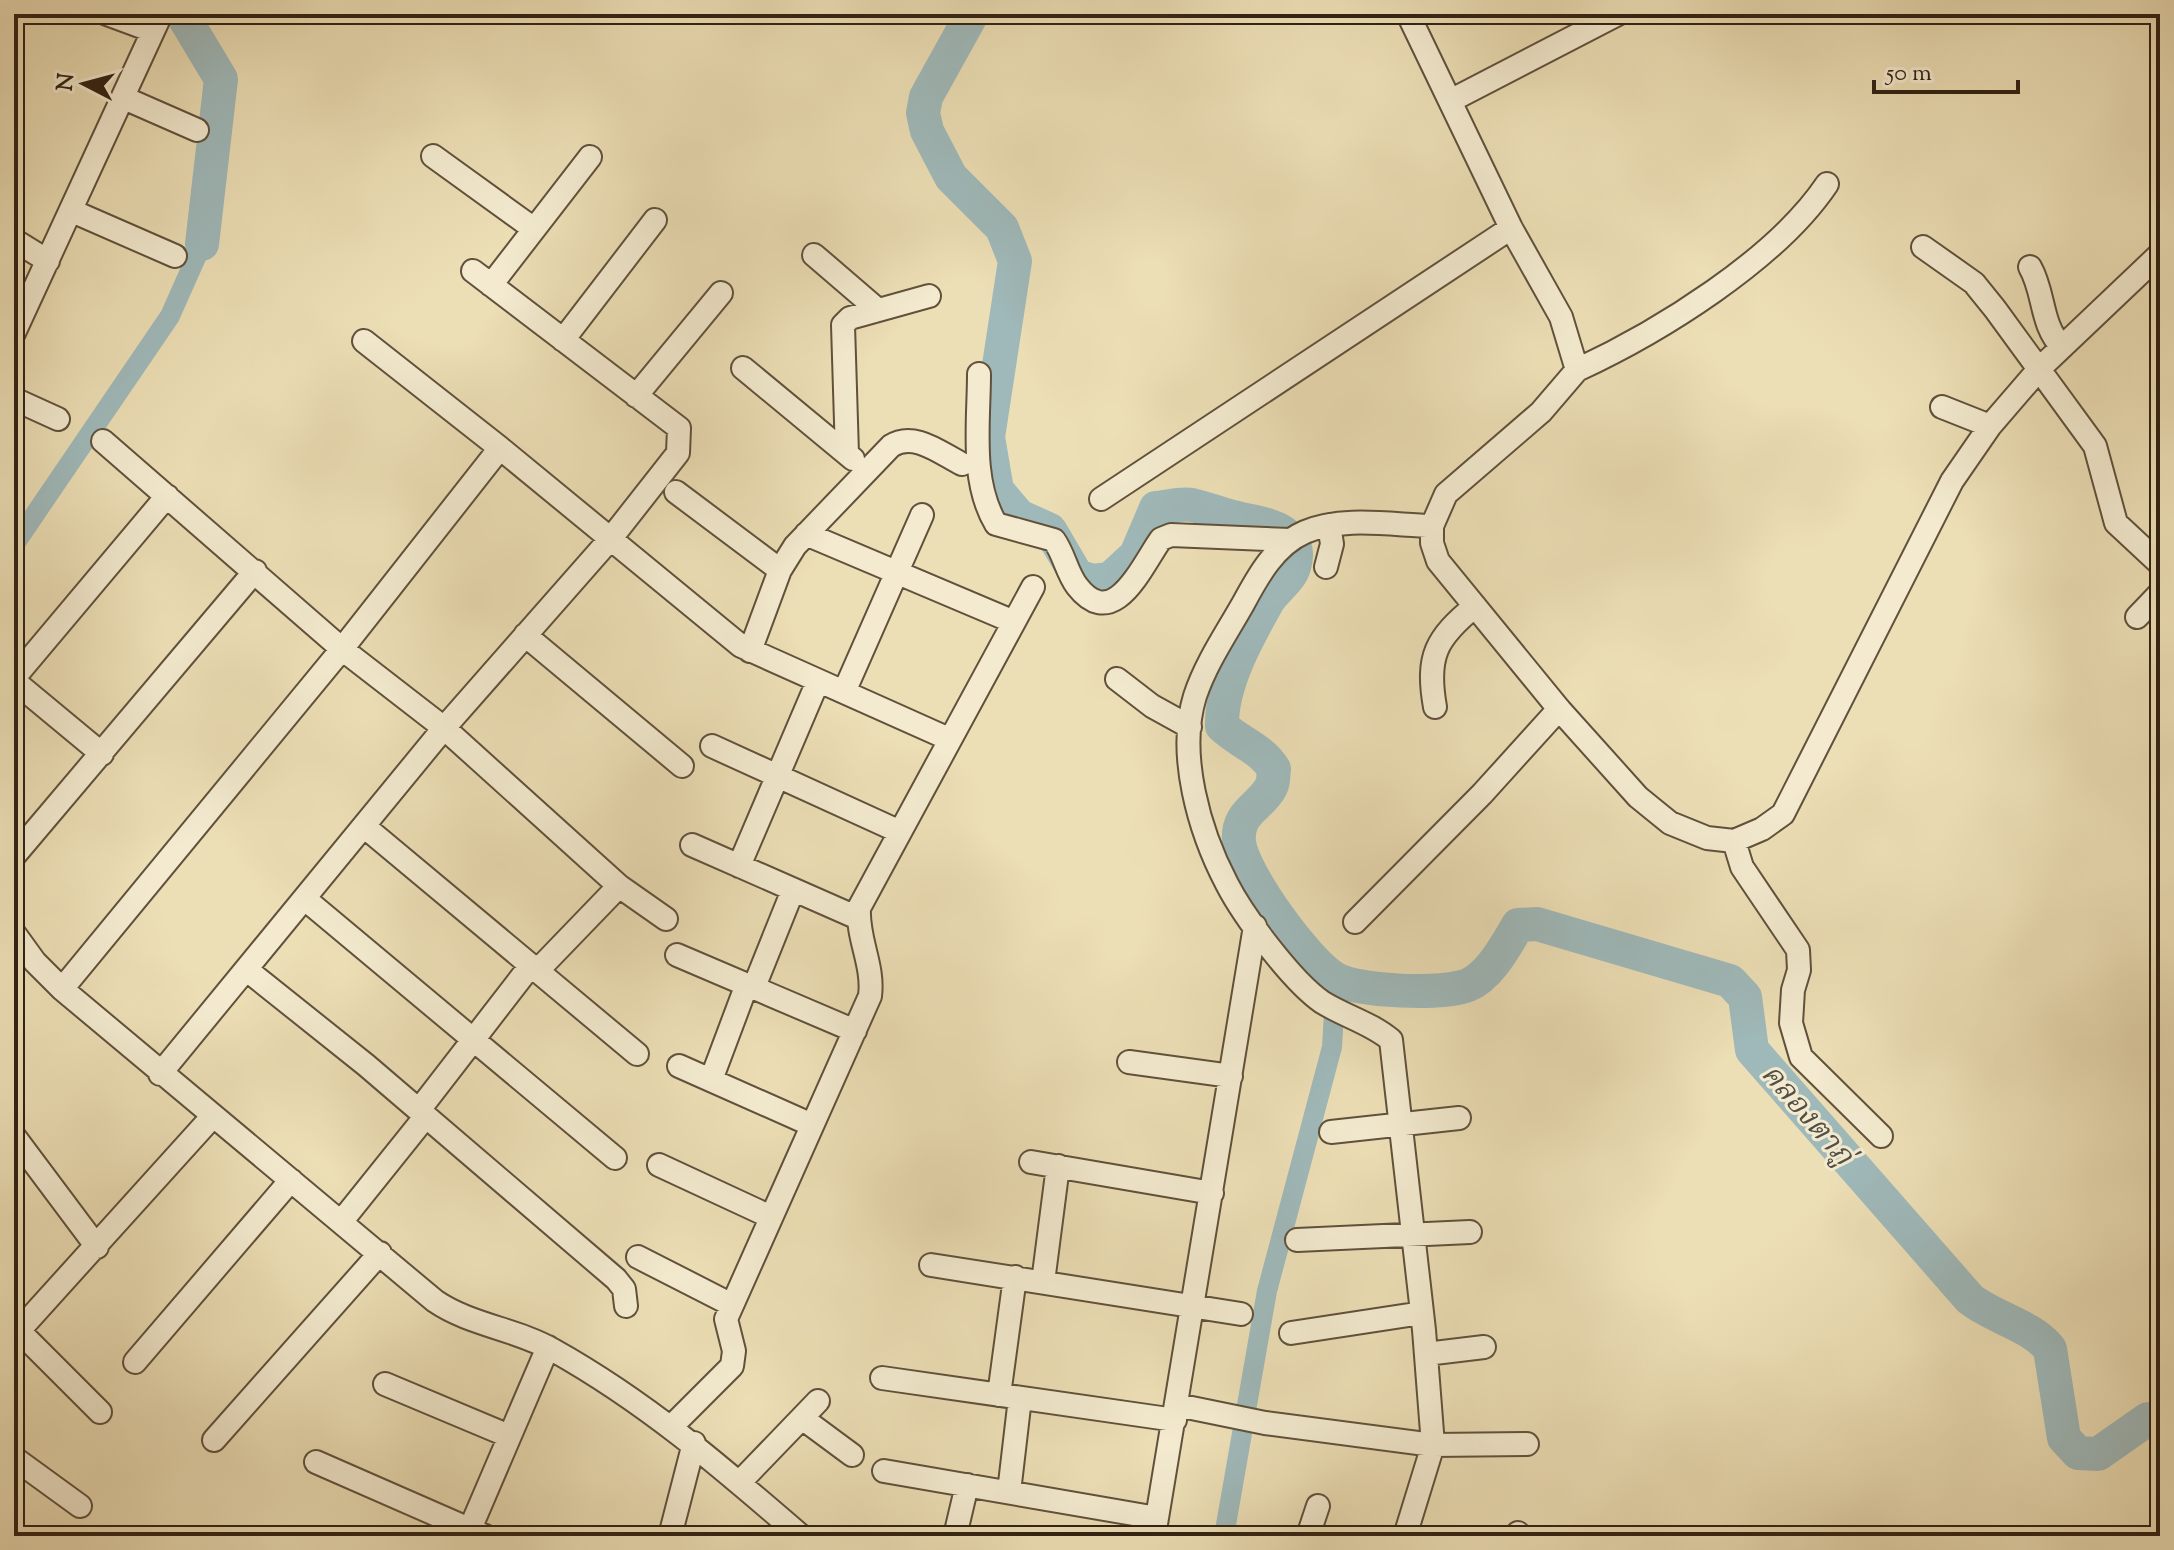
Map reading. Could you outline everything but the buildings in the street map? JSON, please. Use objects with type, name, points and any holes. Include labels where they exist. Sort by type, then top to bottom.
[{"type":"street","points":[[14,333],[157,23],[107,14]]},
{"type":"street","points":[[1408,14],[1511,228],[1561,317],[1577,370]]},
{"type":"street","points":[[1450,101],[1618,14]]},
{"type":"street","points":[[124,98],[197,130]]},
{"type":"street","points":[[433,156],[534,229]]},
{"type":"street","points":[[491,285],[590,157]]},
{"type":"street","points":[[1827,184],[1800,220],[1713,290],[1622,349],[1577,370],[1541,412],[1446,494],[1432,526],[1432,543],[1438,561],[1559,709],[1638,797],[1670,823],[1707,838],[1734,841],[1762,829],[1783,814],[1904,570],[1952,481],[1990,426],[2040,368],[2160,254]]},
{"type":"street","points":[[72,211],[175,256]]},
{"type":"street","points":[[563,340],[655,220]]},
{"type":"street","points":[[1101,499],[1511,228]]},
{"type":"street","points":[[14,240],[48,261]]},
{"type":"street","points":[[1923,247],[1974,283],[2040,368],[2095,446],[2116,523],[2160,564]]},
{"type":"street","points":[[814,255],[878,310]]},
{"type":"street","points":[[2030,267],[2040,283],[2050,335],[2062,347]]},
{"type":"street","points":[[160,1074],[444,728],[612,537],[678,453],[679,428],[473,271]]},
{"type":"street","points":[[636,396],[721,293]]},
{"type":"street","points":[[847,454],[843,325],[850,318],[929,296]]},
{"type":"street","points":[[364,341],[612,537],[750,651],[949,739]]},
{"type":"street","points":[[743,368],[866,470]]},
{"type":"street","points":[[979,374],[979,472],[989,512],[996,524],[1054,540],[1077,586],[1092,599],[1108,603],[1121,599],[1161,539],[1171,535],[1290,540],[1329,525],[1432,526]]},
{"type":"street","points":[[14,399],[58,419]]},
{"type":"street","points":[[1942,407],[1990,426]]},
{"type":"street","points":[[750,651],[780,570],[806,534],[866,470],[900,440],[913,440],[962,464]]},
{"type":"street","points":[[103,441],[342,649],[444,728],[619,886],[666,919]]},
{"type":"street","points":[[62,989],[342,649],[500,448]]},
{"type":"street","points":[[676,492],[780,570]]},
{"type":"street","points":[[102,754],[14,679],[167,496]]},
{"type":"street","points":[[844,692],[922,515]]},
{"type":"street","points":[[1326,567],[1332,544],[1329,525]]},
{"type":"street","points":[[806,534],[1014,622]]},
{"type":"street","points":[[1290,540],[1261,571],[1209,662],[1195,697],[1188,741],[1197,807],[1227,883],[1255,926],[1319,1000],[1379,1030],[1391,1040],[1422,1313],[1433,1445],[1405,1536]]},
{"type":"street","points":[[14,856],[255,571]]},
{"type":"street","points":[[672,1426],[732,1366],[734,1351],[726,1319],[870,996],[872,979],[858,918],[859,908],[898,831],[1033,587]]},
{"type":"street","points":[[2137,617],[2160,593]]},
{"type":"street","points":[[1435,707],[1430,669],[1434,652],[1448,628],[1475,606]]},
{"type":"street","points":[[525,635],[682,766]]},
{"type":"street","points":[[1117,679],[1152,706],[1190,727]]},
{"type":"street","points":[[739,866],[818,681]]},
{"type":"street","points":[[1355,922],[1482,794],[1559,709]]},
{"type":"street","points":[[712,746],[898,831]]},
{"type":"street","points":[[365,827],[637,1054]]},
{"type":"street","points":[[1734,841],[1742,867],[1798,950],[1799,970],[1793,990],[1791,1023],[1801,1057],[1881,1136]]},
{"type":"street","points":[[692,845],[858,918]]},
{"type":"street","points":[[341,1222],[474,1039],[534,967],[619,886]]},
{"type":"street","points":[[711,1080],[793,890]]},
{"type":"street","points":[[305,899],[615,1158]]},
{"type":"street","points":[[884,1471],[1009,1492],[1156,1527],[1255,926]]},
{"type":"street","points":[[14,933],[35,962],[62,989],[160,1074],[445,1308],[548,1347],[672,1426],[796,1534]]},
{"type":"street","points":[[677,955],[855,1031]]},
{"type":"street","points":[[247,970],[422,1113],[616,1279],[624,1289],[626,1306]]},
{"type":"street","points":[[1129,1062],[1231,1076]]},
{"type":"street","points":[[679,1066],[812,1125]]},
{"type":"street","points":[[100,1412],[15,1331],[97,1247],[212,1117]]},
{"type":"street","points":[[1331,1132],[1459,1118]]},
{"type":"street","points":[[14,1136],[97,1247]]},
{"type":"street","points":[[1031,1162],[1212,1193]]},
{"type":"street","points":[[659,1165],[771,1217]]},
{"type":"street","points":[[1043,1282],[1058,1166]]},
{"type":"street","points":[[135,1362],[291,1180]]},
{"type":"street","points":[[1297,1240],[1470,1232]]},
{"type":"street","points":[[214,1440],[380,1253]]},
{"type":"street","points":[[638,1257],[732,1305]]},
{"type":"street","points":[[931,1265],[1241,1314]]},
{"type":"street","points":[[1009,1492],[1009,1396],[1015,1277]]},
{"type":"street","points":[[1291,1333],[1422,1313]]},
{"type":"street","points":[[316,1462],[474,1534],[509,1436],[548,1347]]},
{"type":"street","points":[[1426,1354],[1484,1347]]},
{"type":"street","points":[[882,1378],[1009,1396],[1231,1416],[1433,1445],[1527,1444]]},
{"type":"street","points":[[385,1384],[509,1436]]},
{"type":"street","points":[[739,1483],[818,1401]]},
{"type":"street","points":[[802,1418],[852,1455]]},
{"type":"street","points":[[670,1536],[694,1443]]},
{"type":"street","points":[[14,1458],[80,1506]]},
{"type":"street","points":[[955,1536],[967,1485]]},
{"type":"street","points":[[1308,1536],[1318,1506]]},
{"type":"waterway","points":[[182,14],[221,79],[202,244]]},
{"type":"waterway","name":"คลองตาภู่","points":[[972,14],[926,97],[923,113],[927,131],[951,177],[1002,228],[1015,261],[988,437],[997,490],[1019,516],[1050,530],[1077,576],[1093,581],[1110,579],[1136,555],[1156,508],[1192,505],[1275,528],[1290,538],[1295,546],[1294,567],[1268,601],[1237,661],[1226,694],[1222,726],[1263,756],[1274,769],[1271,787],[1241,824],[1239,842],[1251,874],[1309,956],[1336,979],[1363,987],[1421,991],[1456,988],[1468,985],[1483,975],[1518,925],[1537,924],[1730,981],[1745,997],[1752,1050],[1970,1299],[2033,1334],[2050,1349],[2064,1438],[2078,1453],[2098,1454],[2148,1419],[2160,1419]]},
{"type":"waterway","points":[[14,545],[170,316],[202,244]]},
{"type":"waterway","points":[[1224,1536],[1267,1291],[1332,1047],[1336,979]]}]
